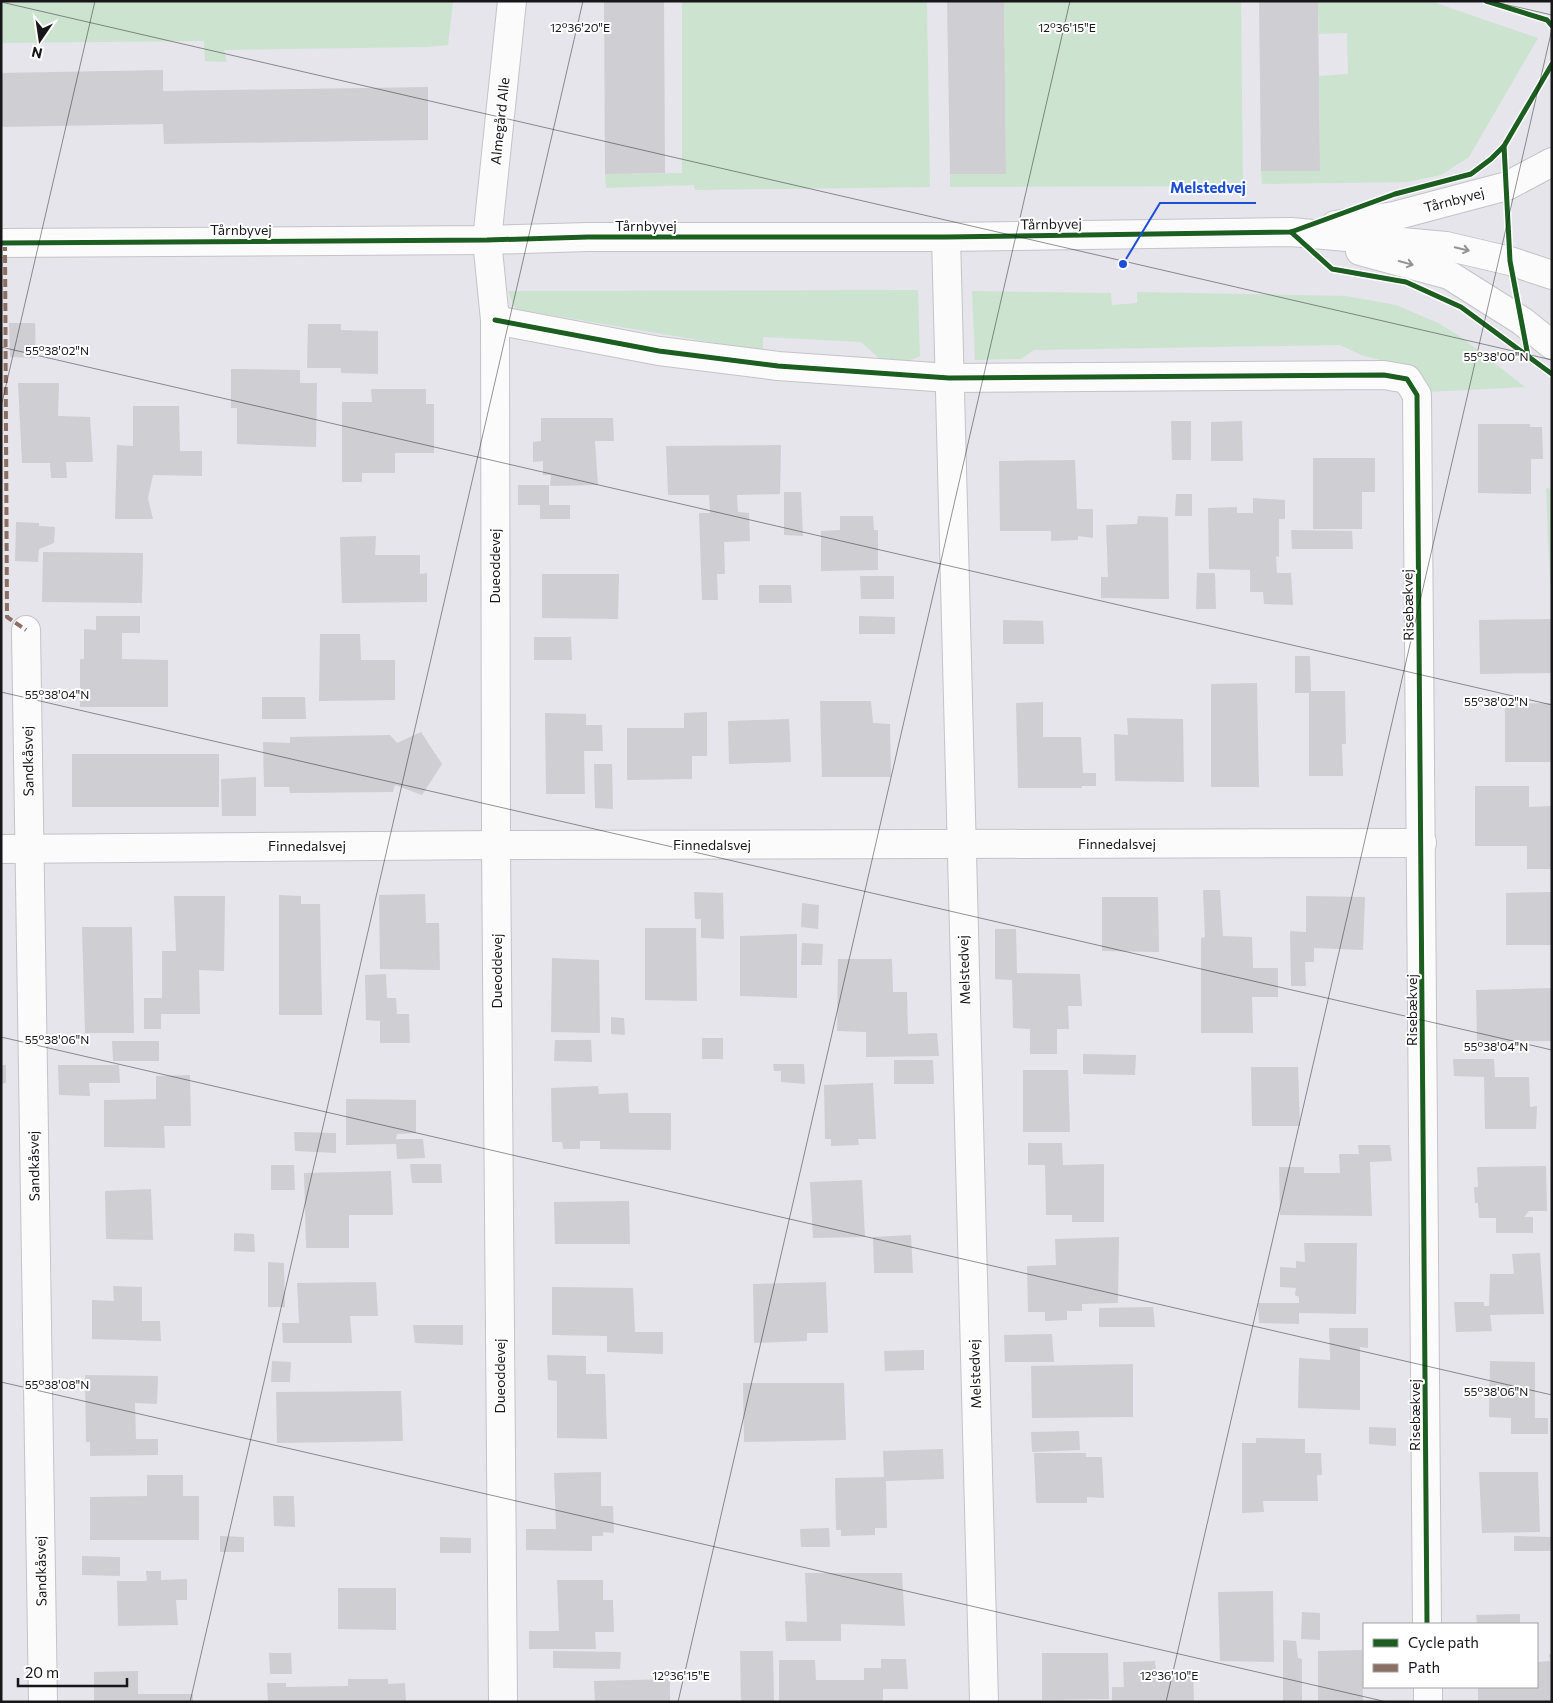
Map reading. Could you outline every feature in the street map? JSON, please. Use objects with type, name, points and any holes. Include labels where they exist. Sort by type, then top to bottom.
[{"type":"street","name":"Almegård Alle","points":[[487,240],[512,1]]},
{"type":"street","name":"Tårnbyvej","points":[[1291,232],[1394,216],[1507,186],[1552,162]]},
{"type":"street","name":"Tårnbyvej","points":[[1,243],[487,240],[588,237],[946,237],[1291,232],[1446,246],[1510,261],[1552,275]]},
{"type":"street","points":[[1291,232],[1449,275],[1522,321],[1552,344]]},
{"type":"street","name":"Melstedvej","points":[[946,237],[984,1702]]},
{"type":"street","name":"Dueoddevej","points":[[487,240],[495,320],[496,845],[503,1702]]},
{"type":"street","points":[[495,320],[658,351],[778,366],[949,378]]},
{"type":"street","name":"Risebækvej","points":[[949,378],[1384,375],[1407,379],[1417,395],[1427,1623]]},
{"type":"street","name":"Sandkåsvej","points":[[26,630],[43,1702]]},
{"type":"street","name":"Finnedalsvej","points":[[1,849],[496,845],[1422,844]]},
{"type":"street","points":[[1428,1688],[1428,1702]]},
{"type":"green space","points":[[1,1],[453,1],[448,45],[427,47],[224,50],[227,62],[205,61],[204,41],[1,43]]},
{"type":"green space","points":[[682,1],[927,1],[930,187],[695,190],[694,185],[606,188],[605,174],[682,173]]},
{"type":"green space","points":[[1004,1],[1241,1],[1243,186],[950,187],[950,174],[1006,173]]},
{"type":"green space","points":[[1318,1],[1430,1],[1538,38],[1469,157],[1441,175],[1407,182],[1262,184],[1261,171],[1320,170],[1319,76],[1348,74],[1347,33],[1319,34]]},
{"type":"green space","points":[[918,290],[920,356],[904,363],[881,360],[861,342],[763,337],[763,351],[515,309],[508,291]]},
{"type":"green space","points":[[972,291],[1111,293],[1112,305],[1137,303],[1137,292],[1346,296],[1396,305],[1438,323],[1461,337],[1525,387],[1429,392],[1412,371],[1361,355],[1340,345],[1034,350],[1021,359],[975,360]]},
{"type":"green space","points":[[1546,488],[1552,489],[1552,584],[1550,584]]},
{"type":"building","points":[[604,1],[664,1],[665,173],[605,174]]},
{"type":"building","points":[[947,1],[1004,1],[1006,174],[950,174]]},
{"type":"building","points":[[1259,1],[1318,1],[1320,171],[1261,171]]},
{"type":"building","points":[[163,70],[163,91],[428,87],[428,140],[164,144],[163,124],[1,127],[1,73]]},
{"type":"building","points":[[9,323],[35,323],[36,358],[10,357]]},
{"type":"building","points":[[308,324],[341,324],[341,330],[378,331],[378,374],[341,373],[341,368],[307,368]]},
{"type":"building","points":[[231,369],[300,370],[300,383],[317,383],[316,447],[237,444],[237,408],[231,408]]},
{"type":"building","points":[[18,383],[59,383],[58,416],[90,417],[93,462],[66,462],[67,478],[51,478],[50,463],[22,463]]},
{"type":"building","points":[[371,389],[426,389],[426,404],[434,404],[434,453],[395,453],[395,473],[362,473],[362,482],[342,482],[342,402],[372,402]]},
{"type":"building","points":[[133,406],[179,406],[180,451],[202,451],[202,476],[153,475],[148,498],[153,519],[115,519],[117,445],[133,446]]},
{"type":"building","points":[[541,418],[613,418],[614,441],[595,441],[598,485],[550,486],[551,475],[543,475],[543,461],[533,462],[533,442],[541,441]]},
{"type":"building","points":[[1171,421],[1191,421],[1191,460],[1172,460]]},
{"type":"building","points":[[1242,421],[1243,461],[1211,461],[1211,422]]},
{"type":"building","points":[[1478,424],[1530,424],[1530,427],[1542,427],[1543,459],[1531,459],[1531,494],[1478,493]]},
{"type":"building","points":[[781,445],[780,494],[737,495],[738,512],[749,513],[750,541],[724,542],[725,574],[717,574],[718,600],[702,600],[699,513],[710,513],[709,495],[668,495],[666,446]]},
{"type":"building","points":[[1313,458],[1375,458],[1375,492],[1362,492],[1362,529],[1313,529]]},
{"type":"building","points":[[1075,460],[1077,509],[1093,509],[1093,538],[1078,536],[1078,540],[1051,541],[1051,531],[1000,531],[999,461]]},
{"type":"building","points":[[518,485],[549,485],[549,505],[570,505],[570,519],[540,519],[540,505],[518,505]]},
{"type":"building","points":[[784,492],[801,492],[803,536],[784,535]]},
{"type":"building","points":[[1176,494],[1192,494],[1192,516],[1175,516]]},
{"type":"building","points":[[1253,498],[1285,500],[1285,519],[1279,519],[1279,557],[1276,556],[1277,573],[1291,573],[1293,605],[1264,604],[1263,592],[1250,592],[1250,570],[1209,569],[1208,508],[1237,507],[1237,513],[1253,513]]},
{"type":"building","points":[[840,516],[873,516],[874,530],[878,530],[878,570],[821,571],[821,531],[840,530]]},
{"type":"building","points":[[1138,516],[1168,517],[1169,599],[1101,598],[1101,577],[1108,577],[1106,525],[1137,524]]},
{"type":"building","points":[[16,522],[39,523],[39,526],[55,527],[54,543],[39,549],[38,562],[15,561]]},
{"type":"building","points":[[1291,530],[1352,531],[1353,549],[1292,549]]},
{"type":"building","points":[[376,536],[375,555],[420,555],[420,574],[427,573],[427,602],[342,603],[340,537]]},
{"type":"building","points":[[43,552],[143,553],[142,603],[42,602]]},
{"type":"building","points":[[1197,573],[1215,573],[1216,609],[1196,609]]},
{"type":"building","points":[[542,574],[619,574],[618,619],[542,618]]},
{"type":"building","points":[[860,576],[894,576],[894,599],[861,599]]},
{"type":"building","points":[[759,585],[791,585],[792,603],[759,603]]},
{"type":"building","points":[[96,616],[140,616],[140,633],[122,633],[122,659],[168,660],[168,707],[80,707],[80,659],[84,659],[84,629],[96,630]]},
{"type":"building","points":[[859,616],[895,617],[895,634],[859,634]]},
{"type":"building","points":[[1552,619],[1552,673],[1480,674],[1479,620]]},
{"type":"building","points":[[1003,620],[1043,621],[1044,644],[1003,644]]},
{"type":"building","points":[[320,634],[360,634],[361,660],[395,660],[395,700],[319,701]]},
{"type":"building","points":[[534,637],[571,637],[572,660],[534,660]]},
{"type":"building","points":[[1295,656],[1310,656],[1311,691],[1345,691],[1346,744],[1342,744],[1343,776],[1309,776],[1309,693],[1295,693]]},
{"type":"building","points":[[1257,683],[1259,787],[1211,787],[1211,684]]},
{"type":"building","points":[[262,697],[305,697],[306,719],[262,719]]},
{"type":"building","points":[[820,701],[871,701],[873,723],[890,724],[891,777],[822,777]]},
{"type":"building","points":[[1043,702],[1043,737],[1081,737],[1083,773],[1096,773],[1096,786],[1082,786],[1082,788],[1018,788],[1016,703]]},
{"type":"building","points":[[1552,703],[1552,762],[1505,762],[1505,704]]},
{"type":"building","points":[[707,712],[707,756],[692,756],[692,779],[627,780],[627,728],[684,728],[684,713]]},
{"type":"building","points":[[545,713],[586,714],[586,725],[602,725],[603,751],[584,751],[585,794],[546,794]]},
{"type":"building","points":[[1127,718],[1183,719],[1184,782],[1115,781],[1114,734],[1128,735]]},
{"type":"building","points":[[789,719],[791,762],[729,764],[728,721]]},
{"type":"building","points":[[421,732],[442,764],[422,795],[395,785],[393,792],[290,793],[289,787],[264,787],[263,742],[290,743],[290,737],[390,735],[397,743]]},
{"type":"building","points":[[72,754],[219,754],[219,807],[72,807]]},
{"type":"building","points":[[594,764],[612,764],[613,809],[595,808]]},
{"type":"building","points":[[256,777],[256,816],[222,816],[221,779]]},
{"type":"building","points":[[1475,786],[1529,786],[1529,807],[1551,806],[1552,869],[1527,869],[1527,846],[1475,846]]},
{"type":"building","points":[[1203,890],[1220,890],[1223,936],[1252,937],[1253,968],[1278,968],[1278,997],[1252,997],[1253,1033],[1201,1033],[1201,938],[1205,937]]},
{"type":"building","points":[[694,892],[723,893],[724,939],[701,938],[701,919],[695,919]]},
{"type":"building","points":[[1552,892],[1552,945],[1506,945],[1506,893]]},
{"type":"building","points":[[425,894],[426,923],[439,923],[440,970],[380,969],[379,895]]},
{"type":"building","points":[[279,895],[301,896],[301,904],[320,904],[322,1015],[279,1015]]},
{"type":"building","points":[[174,896],[225,896],[224,971],[199,970],[200,1014],[161,1014],[161,1029],[144,1029],[144,998],[162,998],[162,951],[176,951]]},
{"type":"building","points":[[1306,896],[1365,897],[1363,950],[1314,948],[1314,962],[1305,962],[1306,986],[1291,986],[1290,931],[1306,932]]},
{"type":"building","points":[[1102,897],[1158,897],[1159,952],[1102,951]]},
{"type":"building","points":[[802,903],[819,905],[818,929],[801,927]]},
{"type":"building","points":[[82,927],[132,927],[134,1033],[85,1033]]},
{"type":"building","points":[[645,928],[696,928],[697,1001],[645,1000]]},
{"type":"building","points":[[995,929],[1016,929],[1017,973],[1080,974],[1082,1006],[1068,1006],[1069,1029],[1057,1029],[1057,1054],[1030,1054],[1030,1029],[1013,1028],[1012,980],[995,979]]},
{"type":"building","points":[[797,934],[797,998],[740,996],[740,936]]},
{"type":"building","points":[[802,943],[823,944],[822,965],[801,965]]},
{"type":"building","points":[[552,958],[599,960],[600,1033],[551,1032]]},
{"type":"building","points":[[838,959],[892,959],[893,992],[907,992],[908,1034],[937,1033],[939,1056],[866,1057],[866,1032],[837,1031]]},
{"type":"building","points":[[386,974],[387,998],[396,998],[397,1014],[409,1014],[410,1043],[380,1043],[380,1021],[366,1020],[365,975]]},
{"type":"building","points":[[1552,988],[1552,1041],[1477,1042],[1476,990]]},
{"type":"building","points":[[611,1017],[624,1018],[625,1035],[611,1034]]},
{"type":"building","points":[[702,1038],[723,1038],[723,1059],[702,1059]]},
{"type":"building","points":[[555,1040],[591,1040],[592,1062],[554,1061]]},
{"type":"building","points":[[112,1041],[159,1041],[159,1061],[113,1061]]},
{"type":"building","points":[[1083,1054],[1136,1055],[1135,1075],[1083,1074]]},
{"type":"building","points":[[1453,1059],[1494,1059],[1495,1077],[1529,1077],[1530,1107],[1537,1106],[1536,1129],[1485,1129],[1484,1077],[1454,1076]]},
{"type":"building","points":[[894,1060],[933,1060],[934,1084],[894,1084]]},
{"type":"building","points":[[773,1064],[804,1064],[805,1084],[781,1082],[781,1071],[774,1071]]},
{"type":"building","points":[[1,1065],[6,1065],[6,1083],[1,1084]]},
{"type":"building","points":[[58,1065],[119,1065],[120,1083],[89,1083],[90,1096],[59,1095]]},
{"type":"building","points":[[1251,1067],[1298,1067],[1300,1126],[1252,1126]]},
{"type":"building","points":[[1023,1070],[1068,1070],[1070,1132],[1023,1132]]},
{"type":"building","points":[[190,1075],[191,1126],[164,1126],[165,1148],[104,1147],[104,1100],[156,1099],[156,1076]]},
{"type":"building","points":[[873,1083],[876,1139],[858,1139],[859,1145],[831,1146],[831,1139],[825,1139],[824,1085]]},
{"type":"building","points":[[598,1086],[599,1094],[628,1093],[629,1113],[671,1113],[671,1150],[600,1149],[600,1141],[580,1141],[580,1149],[563,1149],[562,1142],[552,1142],[551,1088]]},
{"type":"building","points":[[346,1099],[416,1100],[416,1133],[397,1134],[396,1139],[423,1139],[425,1158],[397,1159],[396,1144],[346,1145]]},
{"type":"building","points":[[294,1132],[336,1133],[336,1153],[295,1151]]},
{"type":"building","points":[[1028,1143],[1062,1143],[1063,1165],[1104,1164],[1104,1222],[1072,1222],[1072,1215],[1046,1215],[1045,1165],[1028,1165]]},
{"type":"building","points":[[1358,1145],[1390,1145],[1392,1161],[1370,1162],[1372,1216],[1280,1215],[1279,1167],[1304,1167],[1304,1173],[1340,1173],[1339,1154],[1359,1154]]},
{"type":"building","points":[[410,1164],[441,1164],[442,1183],[412,1183]]},
{"type":"building","points":[[271,1165],[294,1165],[295,1190],[271,1190]]},
{"type":"building","points":[[1546,1166],[1547,1211],[1529,1211],[1524,1217],[1533,1217],[1533,1233],[1496,1233],[1496,1218],[1479,1218],[1478,1203],[1475,1203],[1474,1187],[1478,1187],[1477,1167]]},
{"type":"building","points":[[391,1171],[393,1215],[349,1215],[349,1248],[306,1248],[304,1173]]},
{"type":"building","points":[[862,1180],[865,1237],[813,1238],[810,1182]]},
{"type":"building","points":[[151,1189],[153,1240],[106,1239],[105,1191]]},
{"type":"building","points":[[629,1201],[630,1244],[555,1244],[554,1202]]},
{"type":"building","points":[[234,1233],[254,1234],[255,1252],[234,1251]]},
{"type":"building","points":[[911,1235],[913,1273],[874,1273],[873,1237]]},
{"type":"building","points":[[1119,1237],[1118,1303],[1082,1304],[1082,1311],[1067,1311],[1067,1320],[1045,1321],[1045,1312],[1028,1312],[1027,1266],[1056,1265],[1055,1239]]},
{"type":"building","points":[[1304,1243],[1357,1243],[1356,1314],[1299,1313],[1299,1324],[1259,1323],[1258,1303],[1299,1303],[1299,1297],[1295,1295],[1296,1288],[1280,1287],[1280,1267],[1296,1268],[1296,1261],[1305,1262]]},
{"type":"building","points":[[1540,1253],[1544,1314],[1490,1315],[1492,1331],[1456,1332],[1454,1302],[1484,1302],[1484,1306],[1489,1306],[1490,1274],[1514,1274],[1512,1254]]},
{"type":"building","points":[[268,1262],[284,1263],[285,1307],[268,1307]]},
{"type":"building","points":[[376,1282],[378,1316],[350,1316],[352,1343],[283,1343],[282,1323],[299,1323],[297,1283]]},
{"type":"building","points":[[826,1282],[828,1333],[807,1333],[807,1341],[754,1343],[753,1284]]},
{"type":"building","points":[[113,1286],[142,1287],[142,1321],[160,1321],[161,1341],[92,1339],[92,1300],[114,1301]]},
{"type":"building","points":[[552,1287],[633,1288],[635,1332],[663,1332],[663,1354],[607,1352],[607,1336],[552,1335]]},
{"type":"building","points":[[1153,1307],[1155,1327],[1099,1327],[1099,1308]]},
{"type":"building","points":[[413,1325],[463,1325],[463,1345],[415,1343]]},
{"type":"building","points":[[1329,1328],[1368,1328],[1368,1348],[1360,1347],[1360,1410],[1298,1408],[1299,1358],[1330,1360]]},
{"type":"building","points":[[1052,1334],[1054,1362],[1005,1362],[1004,1335]]},
{"type":"building","points":[[924,1350],[924,1370],[885,1371],[884,1351]]},
{"type":"building","points":[[547,1355],[586,1356],[586,1374],[605,1374],[607,1439],[557,1438],[557,1381],[548,1380]]},
{"type":"building","points":[[272,1361],[291,1362],[290,1382],[271,1382]]},
{"type":"building","points":[[1490,1361],[1535,1362],[1535,1418],[1548,1418],[1548,1434],[1511,1434],[1511,1418],[1489,1417]]},
{"type":"building","points":[[1133,1364],[1133,1417],[1032,1418],[1031,1366]]},
{"type":"building","points":[[85,1375],[158,1376],[157,1404],[135,1403],[136,1439],[158,1439],[158,1455],[90,1456],[90,1442],[86,1442]]},
{"type":"building","points":[[743,1383],[844,1383],[846,1440],[744,1442]]},
{"type":"building","points":[[401,1391],[403,1441],[277,1443],[276,1392]]},
{"type":"building","points":[[1369,1427],[1396,1428],[1396,1446],[1369,1444]]},
{"type":"building","points":[[1079,1431],[1080,1450],[1032,1452],[1031,1432]]},
{"type":"building","points":[[1256,1438],[1305,1439],[1305,1453],[1321,1453],[1322,1475],[1317,1475],[1318,1501],[1263,1501],[1264,1512],[1242,1513],[1242,1443],[1256,1443]]},
{"type":"building","points":[[943,1449],[944,1479],[886,1481],[887,1528],[875,1528],[875,1535],[841,1536],[841,1530],[836,1530],[835,1478],[884,1477],[883,1451]]},
{"type":"building","points":[[1034,1453],[1086,1453],[1086,1457],[1102,1457],[1104,1498],[1087,1497],[1087,1503],[1036,1503]]},
{"type":"building","points":[[601,1472],[601,1506],[613,1506],[614,1533],[603,1532],[603,1536],[592,1536],[592,1551],[526,1550],[526,1529],[556,1529],[554,1473]]},
{"type":"building","points":[[1479,1472],[1538,1472],[1540,1532],[1482,1533]]},
{"type":"building","points":[[147,1475],[183,1475],[183,1496],[199,1496],[199,1540],[90,1540],[90,1497],[147,1496]]},
{"type":"building","points":[[273,1496],[294,1496],[295,1527],[274,1526]]},
{"type":"building","points":[[829,1528],[830,1547],[801,1547],[800,1529]]},
{"type":"building","points":[[220,1536],[244,1537],[244,1552],[220,1552]]},
{"type":"building","points":[[1514,1536],[1552,1537],[1552,1551],[1514,1551]]},
{"type":"building","points":[[440,1537],[471,1538],[471,1553],[440,1553]]},
{"type":"building","points":[[82,1556],[120,1557],[120,1576],[82,1575]]},
{"type":"building","points":[[146,1571],[161,1571],[161,1580],[187,1579],[187,1600],[176,1600],[178,1625],[118,1626],[117,1581],[147,1581]]},
{"type":"building","points":[[805,1573],[902,1573],[905,1626],[841,1624],[841,1641],[786,1641],[785,1621],[807,1622]]},
{"type":"building","points":[[557,1580],[603,1580],[603,1600],[613,1600],[614,1632],[595,1632],[596,1649],[529,1649],[529,1631],[559,1631]]},
{"type":"building","points":[[338,1588],[396,1588],[396,1630],[338,1629]]},
{"type":"building","points":[[1273,1591],[1274,1662],[1220,1661],[1218,1592]]},
{"type":"building","points":[[1302,1612],[1320,1613],[1320,1640],[1301,1639]]},
{"type":"building","points":[[1520,1614],[1520,1623],[1477,1623],[1476,1615]]},
{"type":"building","points":[[1283,1640],[1296,1641],[1298,1658],[1302,1659],[1302,1702],[1283,1702]]},
{"type":"building","points":[[1362,1650],[1363,1702],[1318,1702],[1318,1651]]},
{"type":"building","points":[[553,1651],[621,1652],[620,1669],[553,1668]]},
{"type":"building","points":[[740,1651],[773,1651],[774,1702],[741,1702]]},
{"type":"building","points":[[269,1653],[291,1653],[292,1674],[270,1674]]},
{"type":"building","points":[[1042,1653],[1108,1653],[1109,1699],[1042,1700]]},
{"type":"building","points":[[1549,1654],[1552,1654],[1552,1702],[1478,1702],[1478,1688],[1538,1688],[1538,1662],[1550,1661]]},
{"type":"building","points":[[881,1659],[906,1659],[908,1689],[883,1689],[883,1702],[779,1702],[779,1660],[815,1660],[816,1680],[864,1680],[864,1668],[881,1668]]},
{"type":"building","points":[[1155,1661],[1156,1672],[1193,1671],[1194,1702],[1112,1702],[1112,1687],[1124,1687],[1123,1662]]},
{"type":"building","points":[[138,1671],[138,1694],[193,1694],[193,1702],[94,1702],[94,1672]]},
{"type":"building","points":[[348,1679],[388,1679],[388,1684],[405,1683],[406,1702],[268,1702],[267,1683],[286,1683],[286,1687],[348,1686]]},
{"type":"building","points":[[670,1679],[670,1702],[595,1702],[594,1681]]},
{"type":"marked path","points":[[5,243],[7,617],[26,630]]},
{"type":"cycle path","points":[[1486,1],[1547,20],[1552,26]]},
{"type":"cycle path","points":[[1,243],[487,240],[588,237],[946,237],[1291,232],[1395,194],[1471,174],[1491,159],[1504,146],[1552,64]]},
{"type":"cycle path","points":[[1504,146],[1510,261],[1528,356]]},
{"type":"cycle path","points":[[1291,232],[1332,269],[1406,282],[1461,307],[1552,374]]},
{"type":"cycle path","points":[[495,320],[659,351],[778,366],[949,378],[1384,375],[1407,379],[1417,395],[1427,1623]]},
{"type":"place","name":"Melstedvej","points":[[1123,264]]}]
